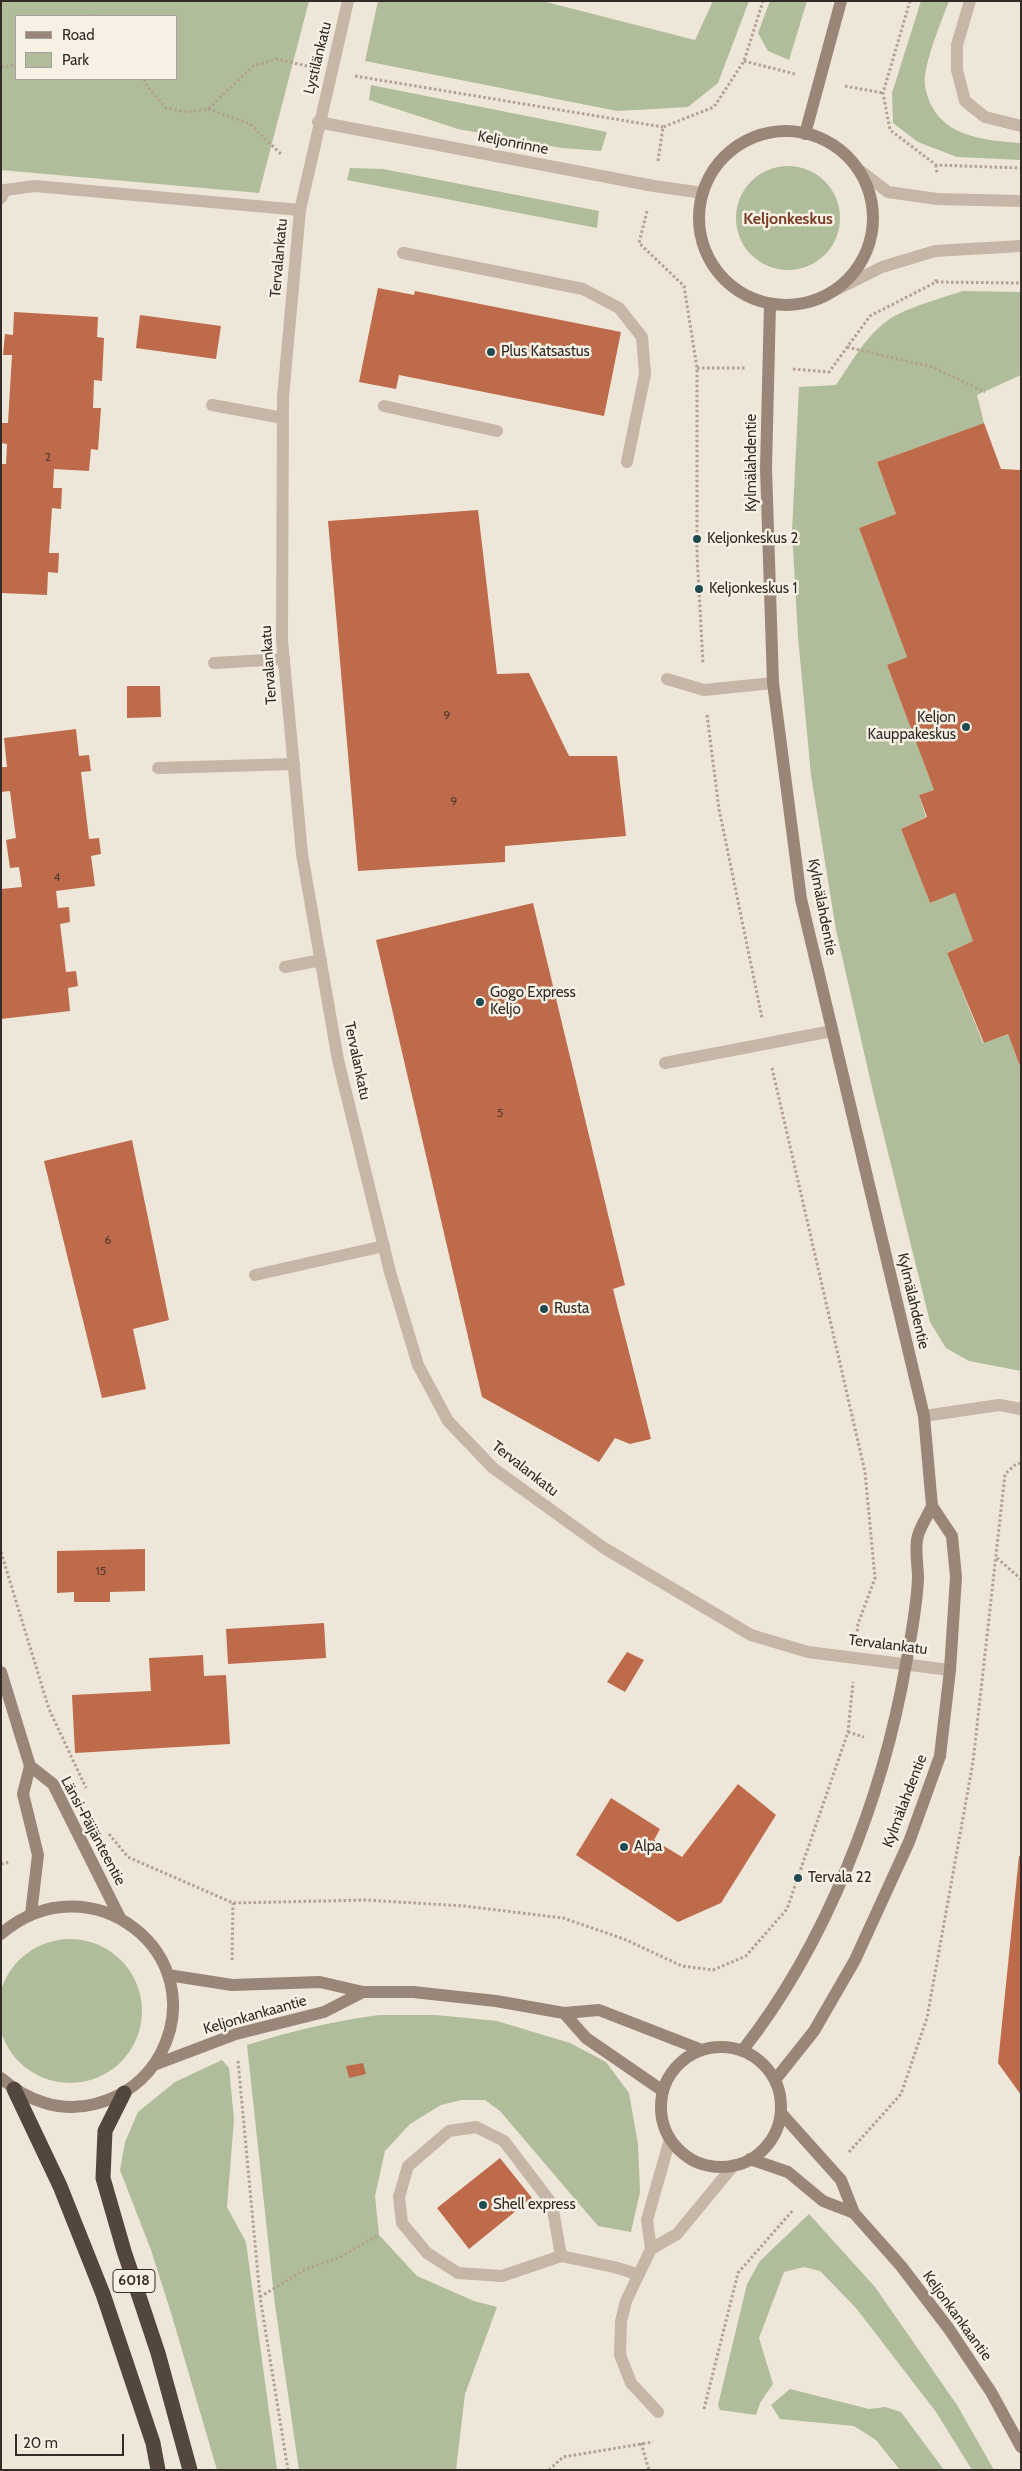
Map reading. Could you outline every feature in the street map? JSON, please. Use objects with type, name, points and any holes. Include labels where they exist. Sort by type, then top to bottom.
[{"type":"highway","name":"6018","points":[[14,2089],[60,2186],[103,2294],[153,2444],[158,2470]]},
{"type":"highway","name":"6018","points":[[124,2093],[105,2131],[103,2178],[124,2251],[158,2353],[190,2470]]},
{"type":"street","name":"Lystilänkatu","points":[[318,122],[348,1]]},
{"type":"street","points":[[805,134],[841,1]]},
{"type":"street","points":[[970,1],[958,45],[957,70],[965,101],[985,117],[1021,126]]},
{"type":"street","name":"Keljonrinne","points":[[318,122],[654,186],[703,193]]},
{"type":"street","name":"Tervalankatu","points":[[318,122],[300,210],[282,418],[284,659],[302,854],[338,1060],[384,1246],[418,1365],[448,1421],[493,1468],[604,1548],[751,1635],[808,1652],[950,1670]]},
{"type":"street","points":[[1021,201],[937,199],[888,192],[858,169],[831,143],[805,134],[775,132],[754,137],[737,146],[712,172],[703,193],[699,215],[700,234],[707,255],[719,274],[742,294],[770,304],[798,304],[820,299],[882,267],[935,251],[1021,246]]},
{"type":"street","points":[[838,289],[859,267],[869,247],[874,218],[866,181],[858,169]]},
{"type":"street","points":[[1,198],[5,190],[35,186],[300,210]]},
{"type":"street","points":[[403,253],[583,289],[619,308],[642,337],[644,374],[627,462]]},
{"type":"street","name":"Kylmälahdentie","points":[[770,304],[766,468],[773,683],[801,899],[924,1416],[932,1506],[952,1536],[956,1577],[950,1670],[940,1756],[909,1842],[855,1960],[814,2030],[775,2080]]},
{"type":"street","points":[[212,405],[282,418]]},
{"type":"street","points":[[384,406],[498,431]]},
{"type":"street","points":[[214,663],[284,659]]},
{"type":"street","points":[[667,679],[704,690],[773,683]]},
{"type":"street","points":[[158,768],[294,764]]},
{"type":"street","points":[[285,967],[321,960]]},
{"type":"street","points":[[665,1063],[832,1031]]},
{"type":"street","points":[[255,1275],[384,1246]]},
{"type":"street","points":[[924,1416],[999,1405],[1021,1409]]},
{"type":"street","name":"Kylmälahdentie","points":[[742,2051],[762,2025],[812,1940],[857,1845],[890,1745],[906,1664],[918,1579],[916,1539],[932,1506]]},
{"type":"street","points":[[1,1672],[30,1766],[23,1794],[38,1855],[31,1914]]},
{"type":"street","name":"Länsi-Päijänteentie","points":[[30,1766],[53,1784],[120,1918]]},
{"type":"street","points":[[1,1934],[13,1924],[31,1914],[52,1907],[76,1906],[98,1909],[120,1918]]},
{"type":"street","name":"6018","points":[[120,1918],[140,1931],[150,1942],[168,1975],[173,1998],[172,2021],[166,2044],[154,2065],[124,2093]]},
{"type":"street","name":"Keljonkankaantie","points":[[168,1975],[232,1985],[320,1982],[363,1992],[413,1992],[496,2001],[564,2013],[599,2010],[702,2050]]},
{"type":"street","name":"Keljonkankaantie","points":[[154,2065],[236,2034],[324,2012],[363,1992]]},
{"type":"street","points":[[564,2013],[586,2038],[663,2091]]},
{"type":"street","points":[[729,2047],[742,2051],[763,2063],[775,2080],[780,2096],[780,2113],[773,2136],[763,2149],[750,2159],[734,2165],[714,2166],[701,2163],[679,2149],[670,2139],[662,2116],[663,2091],[667,2080],[680,2062],[702,2050],[729,2047]]},
{"type":"street","name":"6018","points":[[1,2078],[14,2089]]},
{"type":"street","points":[[14,2089],[28,2097],[65,2107],[87,2106],[106,2101],[124,2093]]},
{"type":"street","name":"Keljonkankaantie","points":[[780,2113],[841,2180],[854,2213],[901,2266],[949,2329],[991,2392],[1021,2447]]},
{"type":"street","points":[[560,2256],[552,2204],[504,2141],[476,2127],[449,2131],[408,2166],[399,2197],[402,2223],[427,2252],[458,2273],[502,2276],[560,2256],[637,2274]]},
{"type":"street","points":[[658,2412],[631,2383],[620,2355],[621,2321],[637,2274],[650,2249],[647,2220],[670,2139]]},
{"type":"street","name":"Keljonkankaantie","points":[[750,2159],[788,2172],[823,2201],[854,2213]]},
{"type":"street","points":[[650,2249],[677,2234],[734,2165]]},
{"type":"path","points":[[208,109],[253,66],[277,59],[331,72],[663,128],[714,107],[744,61],[763,1]]},
{"type":"path","points":[[910,1],[883,93],[890,130],[936,165],[1021,168]]},
{"type":"path","points":[[1,67],[15,65]]},
{"type":"path","points":[[144,80],[147,86],[166,108],[187,112],[208,109],[250,124],[281,154]]},
{"type":"path","points":[[107,1832],[128,1857],[233,1903],[366,1900],[464,1906],[563,1918],[624,1939],[682,1966],[713,1970],[746,1956],[786,1909],[848,1732],[858,1624],[875,1578],[866,1472],[767,1043],[719,809],[704,690],[697,554],[696,368],[684,286],[639,243],[654,186],[663,128]]},
{"type":"path","points":[[936,282],[1021,283]]},
{"type":"path","points":[[847,347],[932,366],[985,392]]},
{"type":"path","points":[[849,2152],[901,2094],[927,2018],[973,1762],[1005,1474],[1016,1464],[1021,1463]]},
{"type":"path","points":[[1,1552],[50,1709],[90,1797]]},
{"type":"path","points":[[996,1557],[1021,1579]]},
{"type":"path","points":[[232,1985],[233,1903]]},
{"type":"path","points":[[236,2034],[260,2297],[288,2470]]},
{"type":"path","points":[[704,2410],[738,2273],[798,2204]]},
{"type":"path","points":[[260,2297],[304,2270],[340,2257],[402,2223]]},
{"type":"path","points":[[549,2470],[562,2457],[653,2442]]},
{"type":"path","points":[[641,2444],[649,2470]]},
{"type":"green space","points":[[1,1],[309,1],[259,193],[1,170]]},
{"type":"green space","points":[[378,1],[542,1],[695,40],[713,1],[749,1],[718,83],[688,107],[617,111],[365,61]]},
{"type":"green space","points":[[770,1],[807,1],[789,60],[768,51],[758,33]]},
{"type":"green space","points":[[921,1],[949,1],[926,67],[925,86],[930,103],[938,116],[961,132],[975,137],[1021,143],[1021,160],[957,157],[918,142],[893,123],[892,93]]},
{"type":"green space","points":[[371,85],[607,132],[601,151],[562,148],[458,129],[369,100]]},
{"type":"green space","points":[[788,166],[808,170],[825,181],[836,198],[840,218],[836,238],[825,255],[808,266],[788,270],[768,266],[751,255],[740,238],[736,218],[740,198],[751,181],[768,170]]},
{"type":"green space","points":[[350,168],[383,169],[599,211],[597,228],[347,180]]},
{"type":"green space","points":[[963,291],[1021,292],[1021,375],[977,395],[984,423],[877,462],[896,514],[859,528],[907,657],[887,665],[934,790],[919,795],[926,817],[901,829],[930,903],[955,893],[973,941],[947,953],[983,1043],[1008,1034],[1021,1069],[1021,1371],[969,1361],[946,1348],[930,1322],[874,1096],[836,930],[811,775],[798,637],[792,531],[799,387],[836,385],[865,342],[887,321],[913,308]]},
{"type":"green space","points":[[56,1940],[84,1940],[98,1944],[110,1951],[130,1971],[137,1983],[141,1997],[141,2025],[137,2039],[130,2051],[110,2071],[98,2078],[84,2082],[56,2082],[42,2078],[30,2071],[10,2051],[3,2039],[-1,2025],[-1,1997],[3,1983],[10,1971],[30,1951],[42,1944]]},
{"type":"green space","points":[[379,2015],[436,2015],[497,2021],[570,2043],[606,2062],[629,2093],[638,2144],[640,2192],[631,2232],[598,2226],[500,2111],[485,2100],[461,2100],[441,2105],[410,2124],[385,2151],[375,2196],[379,2235],[417,2276],[474,2301],[497,2307],[465,2394],[456,2470],[299,2470],[275,2305],[247,2045],[313,2027]]},
{"type":"green space","points":[[222,2060],[229,2068],[234,2119],[227,2207],[246,2242],[277,2470],[217,2470],[151,2250],[120,2170],[125,2142],[138,2112],[175,2082]]},
{"type":"green space","points":[[809,2214],[875,2287],[957,2405],[994,2470],[972,2470],[936,2412],[856,2308],[820,2271],[804,2267],[784,2272],[759,2338],[773,2384],[760,2403],[756,2415],[720,2410],[718,2405],[747,2284],[760,2261]]},
{"type":"green space","points":[[790,2389],[869,2409],[885,2407],[901,2412],[944,2470],[900,2470],[876,2440],[854,2426],[780,2419],[771,2405]]},
{"type":"building","name":"Plus Katsastus","points":[[378,288],[414,295],[415,291],[621,332],[604,416],[399,375],[396,389],[359,382]]},
{"type":"building","points":[[14,312],[98,317],[97,337],[104,338],[102,381],[94,380],[93,408],[101,408],[98,450],[91,449],[89,471],[54,469],[53,488],[62,488],[61,509],[52,508],[49,553],[59,553],[58,573],[48,572],[47,595],[1,593],[1,464],[6,464],[7,444],[1,443],[1,423],[8,423],[12,355],[3,355],[5,334],[13,335]]},
{"type":"building","points":[[140,315],[221,326],[216,359],[136,348]]},
{"type":"building","name":"Keljon Kauppakeskus","points":[[984,423],[1001,469],[1021,470],[1021,1069],[1008,1034],[984,1043],[947,953],[973,941],[955,893],[930,903],[901,829],[927,817],[919,795],[934,790],[887,665],[907,657],[859,528],[896,514],[877,462]]},
{"type":"building","points":[[478,510],[497,674],[529,673],[569,756],[617,756],[626,836],[505,846],[505,862],[358,871],[328,521]]},
{"type":"building","points":[[127,686],[160,686],[161,717],[127,718]]},
{"type":"building","points":[[76,729],[79,756],[89,755],[91,771],[81,772],[89,839],[99,838],[101,854],[91,856],[95,886],[56,891],[58,908],[69,907],[70,922],[60,924],[66,972],[76,971],[78,986],[68,988],[70,1011],[1,1019],[1,889],[22,887],[19,867],[10,868],[6,840],[16,838],[10,791],[1,792],[1,767],[7,767],[4,738]]},
{"type":"building","points":[[533,903],[625,1285],[613,1289],[651,1439],[630,1444],[615,1438],[599,1462],[482,1397],[376,940]]},
{"type":"building","points":[[132,1140],[169,1320],[133,1329],[146,1389],[102,1398],[44,1161]]},
{"type":"building","points":[[145,1549],[145,1591],[110,1592],[110,1602],[74,1602],[74,1592],[57,1593],[57,1551]]},
{"type":"building","points":[[324,1623],[326,1658],[228,1664],[226,1629]]},
{"type":"building","points":[[627,1652],[644,1660],[625,1692],[607,1682]]},
{"type":"building","points":[[203,1655],[204,1676],[226,1675],[230,1744],[75,1753],[72,1695],[151,1691],[149,1658]]},
{"type":"building","name":"Alpa","points":[[738,1784],[776,1815],[721,1903],[678,1922],[576,1855],[611,1798],[660,1829],[654,1840],[682,1857]]},
{"type":"building","points":[[1019,1856],[1021,1856],[1021,2095],[998,2063]]},
{"type":"building","points":[[363,2063],[366,2074],[349,2078],[346,2066]]},
{"type":"building","points":[[500,2158],[532,2198],[469,2249],[437,2208]]},
{"type":"place","name":"Plus Katsastus","points":[[491,352]]},
{"type":"place","name":"Keljonkeskus 2","points":[[697,539]]},
{"type":"place","name":"Keljonkeskus 1","points":[[699,589]]},
{"type":"place","name":"Keljon Kauppakeskus","points":[[966,727]]},
{"type":"place","name":"Gogo Express Keljo","points":[[480,1002]]},
{"type":"place","name":"Rusta","points":[[544,1309]]},
{"type":"place","name":"Alpa","points":[[624,1847]]},
{"type":"place","name":"Tervala 22","points":[[798,1878]]},
{"type":"place","name":"Shell express","points":[[483,2205]]},
{"type":"district","name":"Keljonkeskus","points":[[788,219]]}]
